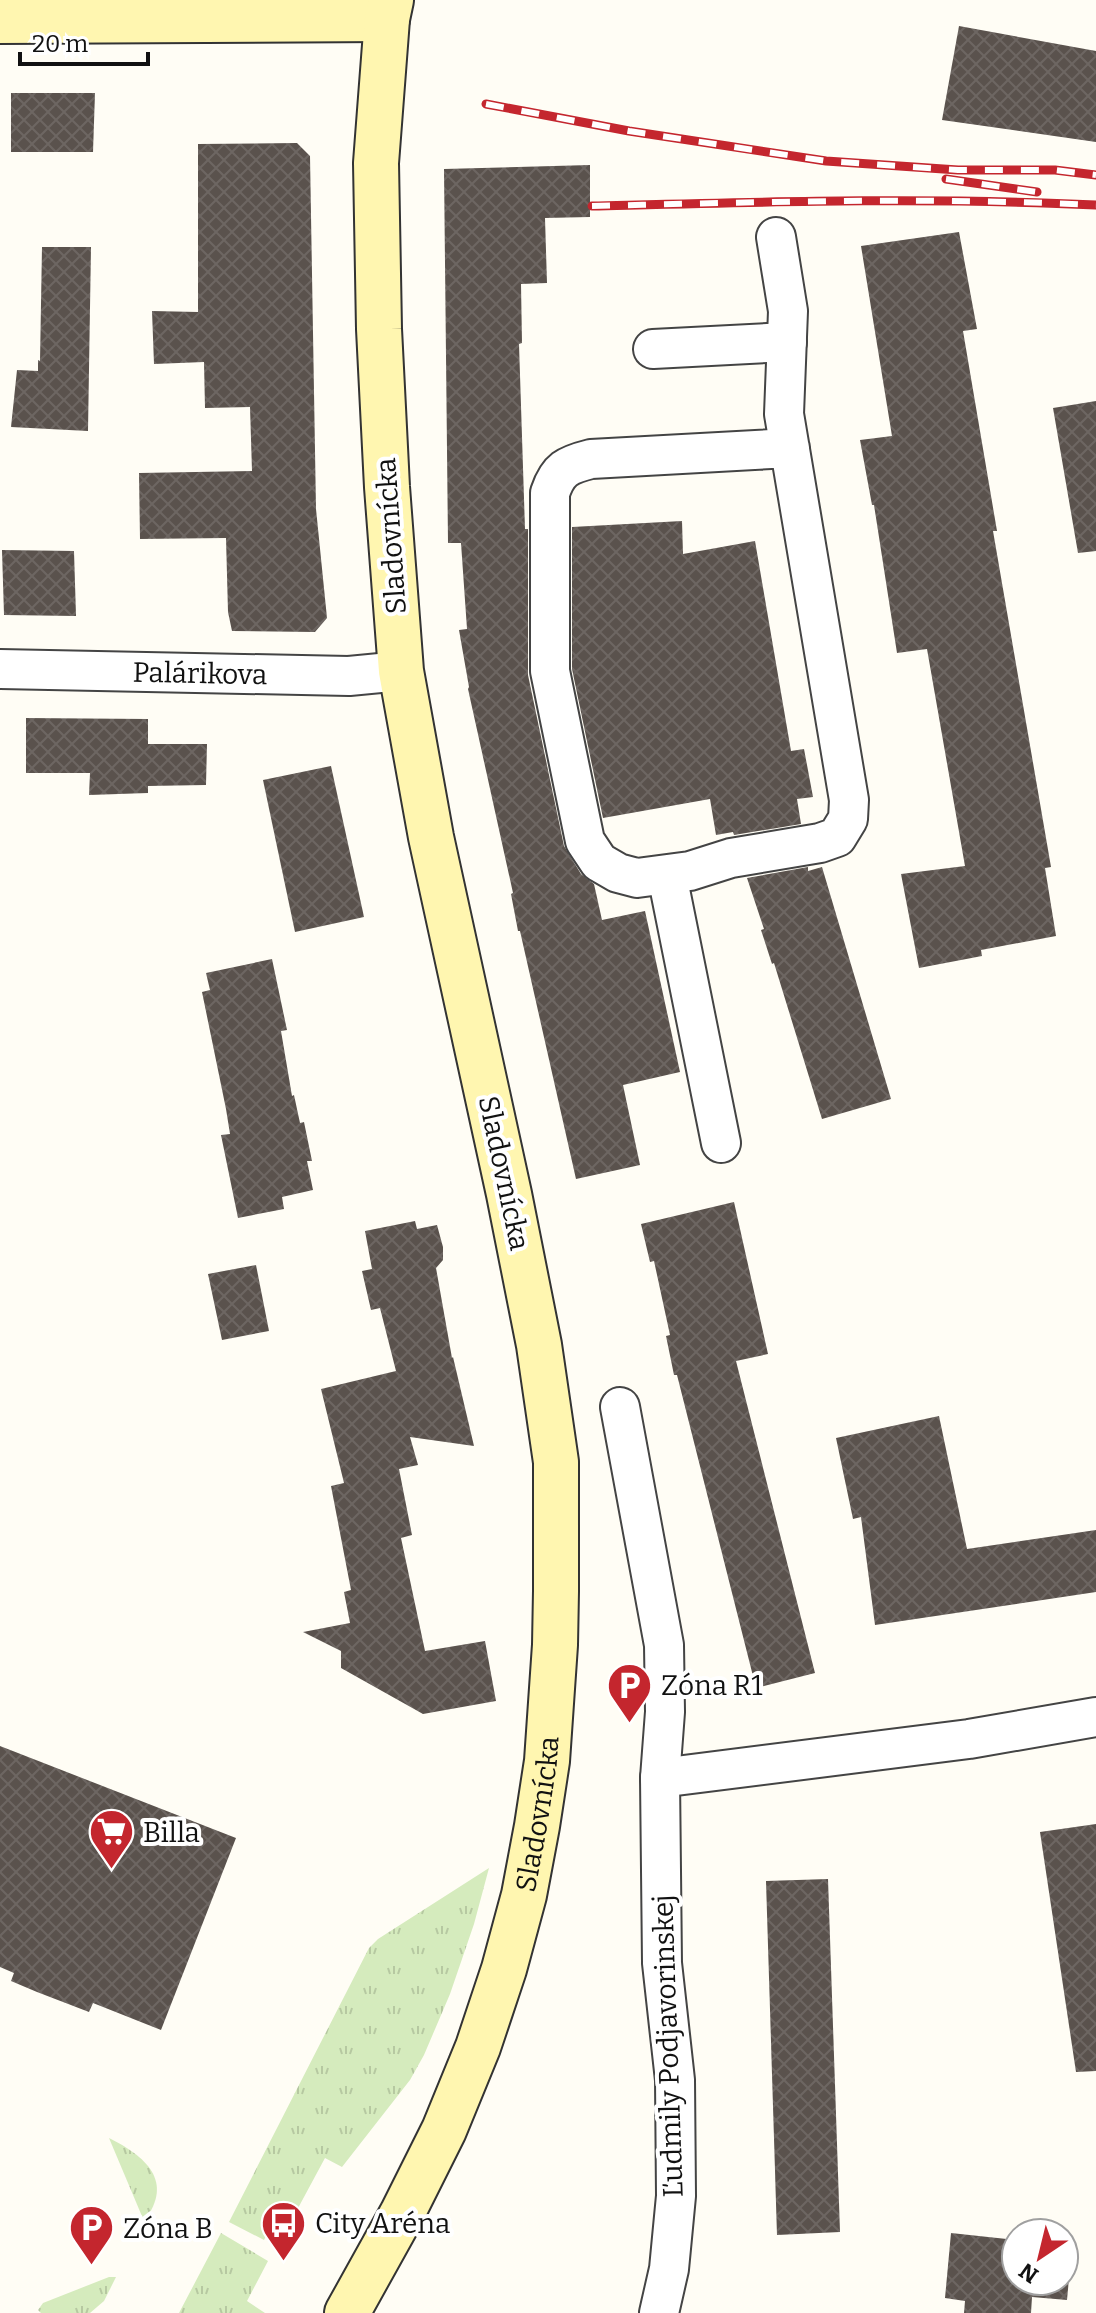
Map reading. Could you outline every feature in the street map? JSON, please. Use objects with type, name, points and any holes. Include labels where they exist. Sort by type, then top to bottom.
[{"type":"street","points":[[0,21],[389,10]]},
{"type":"street","name":"Sladovnícka","points":[[347,2313],[444,2130],[478,2047],[504,1969],[524,1895],[537,1826],[547,1761],[555,1645],[556,1462],[539,1345],[431,837],[401,671],[387,487],[376,178],[389,10]]},
{"type":"street","points":[[776,237],[788,311],[784,414],[790,448],[849,800],[848,819],[837,837],[820,843],[731,858],[667,875],[637,878],[618,873],[599,862],[585,841],[550,671],[550,493],[555,477],[571,464],[591,459],[790,448]]},
{"type":"street","points":[[653,349],[787,342]]},
{"type":"street","name":"Palárikova","points":[[0,669],[349,676],[401,671]]},
{"type":"street","points":[[667,875],[721,1143]]},
{"type":"street","name":"Ľudmily Podjavorinskej","points":[[620,1407],[664,1645],[665,1712],[660,1778],[662,1963],[675,2080],[676,2196],[669,2269],[659,2313]]},
{"type":"street","points":[[660,1778],[969,1739],[1096,1717]]},
{"type":"green space","points":[[489,1868],[450,1994],[410,2080],[342,2167],[325,2158],[297,2210],[283,2203],[264,2240],[229,2222],[369,1948],[378,1939]]},
{"type":"green space","points":[[109,2138],[134,2153],[152,2171],[157,2194],[144,2221]]},
{"type":"green space","points":[[221,2233],[268,2261],[247,2301],[265,2313],[179,2313]]},
{"type":"green space","points":[[116,2277],[104,2301],[90,2313],[41,2313],[38,2310],[43,2303]]},
{"type":"building","points":[[959,26],[1096,51],[1096,142],[942,120]]},
{"type":"building","points":[[11,93],[95,93],[93,152],[11,152]]},
{"type":"building","points":[[297,143],[310,156],[316,509],[327,618],[315,632],[232,631],[228,612],[226,538],[140,539],[139,473],[252,471],[250,407],[205,408],[204,362],[154,364],[152,311],[198,312],[198,144]]},
{"type":"building","points":[[590,165],[590,217],[545,218],[547,283],[521,284],[522,343],[519,344],[525,529],[528,529],[528,675],[564,846],[581,874],[594,884],[602,920],[645,911],[680,1072],[623,1085],[640,1165],[576,1179],[518,931],[513,893],[468,689],[459,630],[467,629],[461,543],[448,543],[444,169]]},
{"type":"building","points":[[959,232],[977,329],[963,331],[997,531],[993,531],[1051,867],[1045,868],[1056,936],[981,950],[982,956],[919,968],[901,874],[965,866],[927,649],[897,653],[874,505],[860,440],[892,436],[861,246]]},
{"type":"building","points":[[42,247],[91,247],[88,431],[11,427],[17,370],[38,371],[40,361]]},
{"type":"building","points":[[1096,401],[1096,551],[1078,553],[1053,408]]},
{"type":"building","points":[[682,521],[683,554],[755,541],[791,751],[804,749],[813,797],[797,799],[801,824],[716,835],[710,799],[603,818],[572,669],[572,527]]},
{"type":"building","points":[[2,550],[74,551],[76,616],[4,615]]},
{"type":"building","points":[[26,718],[148,719],[148,744],[207,744],[206,785],[148,786],[148,793],[89,795],[90,773],[26,773]]},
{"type":"building","points":[[331,766],[364,917],[295,932],[263,780]]},
{"type":"building","points":[[808,867],[808,871],[822,867],[891,1099],[822,1119],[747,878]]},
{"type":"building","points":[[272,959],[287,1030],[281,1031],[292,1096],[300,1123],[304,1122],[312,1161],[307,1161],[313,1190],[282,1197],[284,1209],[238,1218],[221,1135],[230,1134],[202,992],[210,990],[206,973]]},
{"type":"building","points":[[734,1202],[768,1354],[736,1361],[815,1673],[756,1688],[677,1375],[674,1375],[666,1336],[670,1335],[654,1261],[650,1262],[641,1224]]},
{"type":"building","points":[[415,1221],[417,1229],[437,1225],[443,1247],[443,1260],[436,1268],[452,1358],[474,1446],[410,1437],[418,1465],[399,1469],[412,1535],[401,1538],[425,1651],[485,1641],[496,1701],[423,1714],[341,1668],[341,1651],[303,1632],[350,1623],[344,1592],[351,1590],[331,1486],[344,1483],[321,1389],[396,1371],[380,1308],[371,1310],[362,1271],[372,1269],[365,1231]]},
{"type":"building","points":[[256,1265],[269,1331],[222,1340],[208,1274]]},
{"type":"building","points":[[939,1416],[967,1549],[1096,1530],[1096,1592],[875,1625],[861,1517],[853,1519],[836,1438]]},
{"type":"building","name":"Billa","points":[[0,1746],[236,1838],[161,2030],[93,2003],[89,2012],[37,1992],[11,1981],[14,1973],[0,1967]]},
{"type":"building","points":[[1096,1824],[1096,2071],[1076,2072],[1040,1832]]},
{"type":"building","points":[[828,1879],[840,2232],[777,2235],[766,1881]]},
{"type":"building","points":[[951,2233],[1000,2238],[1000,2297],[1032,2297],[1031,2313],[964,2313],[965,2301],[945,2298]]},
{"type":"building","points":[[1032,2297],[1067,2297],[1067,2300]]},
{"type":"railway","points":[[486,104],[629,131],[826,161],[958,170],[1055,170],[1096,175]]},
{"type":"railway","points":[[946,179],[1037,192]]},
{"type":"railway","points":[[592,206],[907,201],[1096,205]]},
{"type":"place","name":"Zóna R1","points":[[630,1724]]},
{"type":"place","name":"Billa","points":[[112,1871]]},
{"type":"place","name":"City Aréna","points":[[284,2262]]},
{"type":"place","name":"Zóna B","points":[[92,2267]]}]
